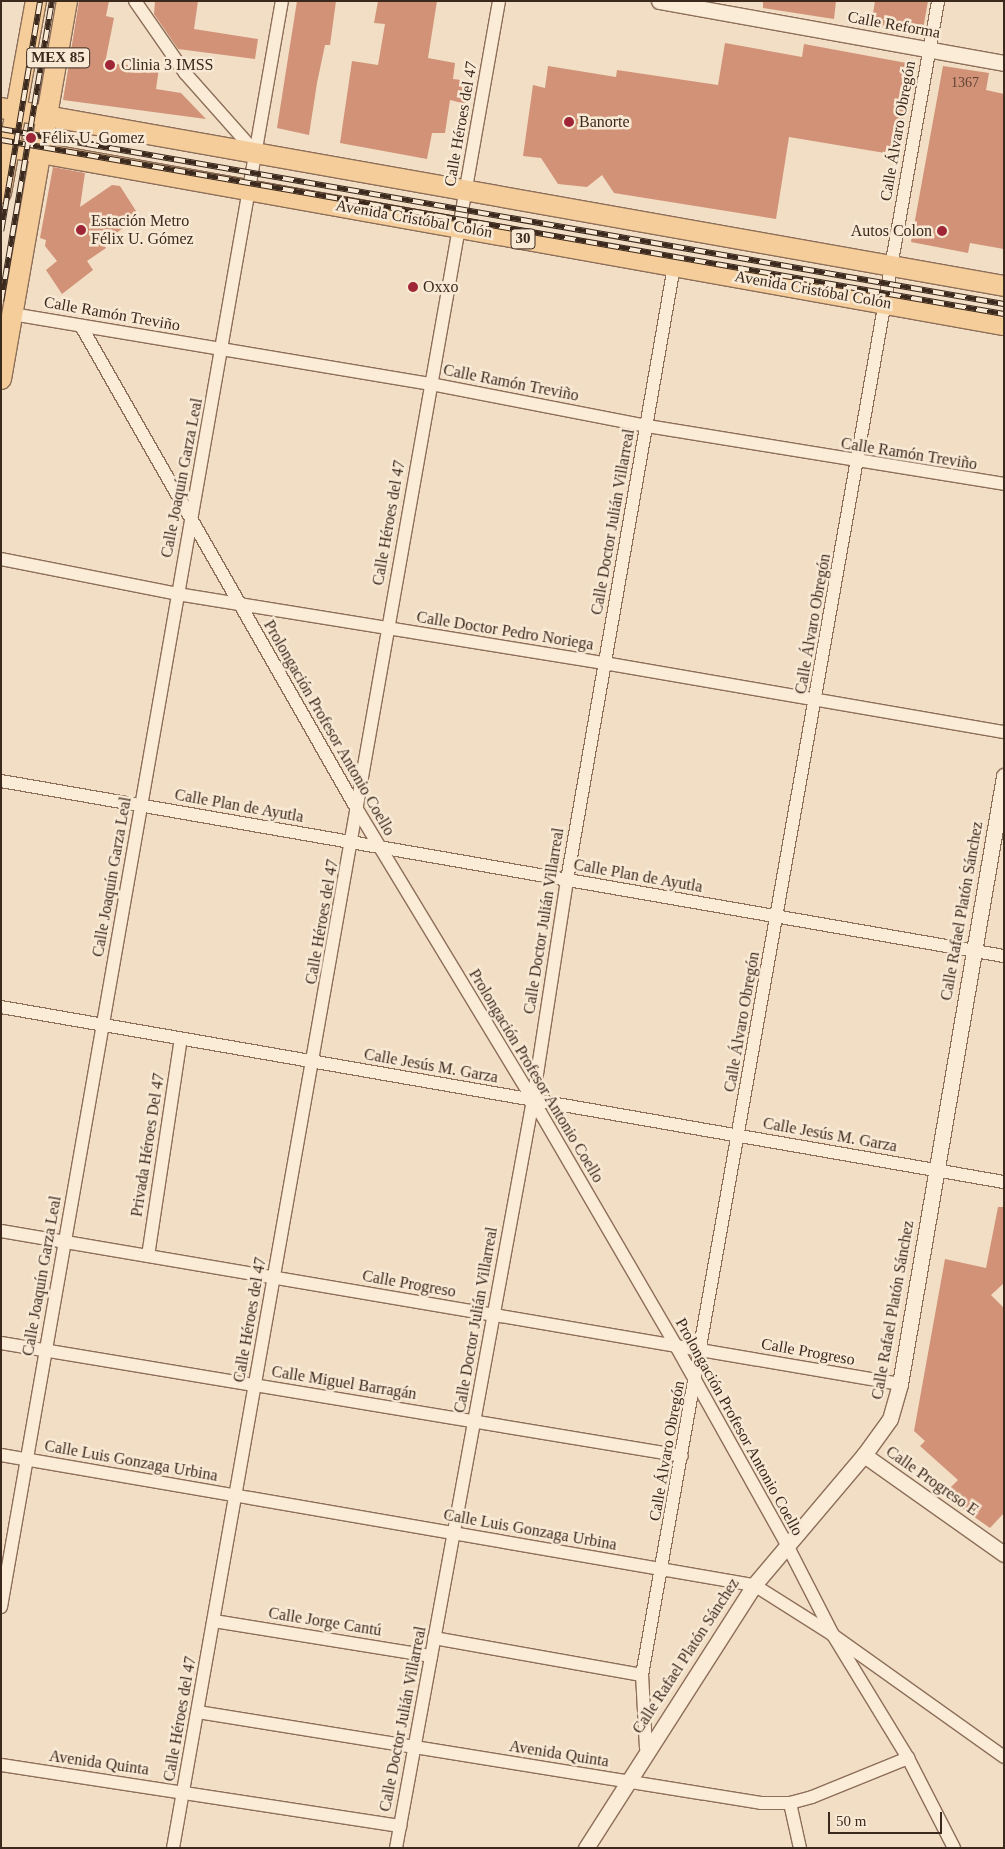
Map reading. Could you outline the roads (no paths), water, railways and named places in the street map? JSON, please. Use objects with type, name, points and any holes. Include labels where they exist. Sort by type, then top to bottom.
[{"type":"main road","name":"MEX 85","points":[[1,193],[8,109],[36,1]]},
{"type":"main road","name":"MEX 85","points":[[1,379],[49,116],[67,1]]},
{"type":"main road","name":"30","points":[[8,109],[1004,286]]},
{"type":"main road","name":"Avenida Cristóbal Colón","points":[[5,147],[1004,325]]},
{"type":"street","points":[[135,1],[185,73],[257,154]]},
{"type":"street","name":"Calle Joaquín Garza Leal","points":[[1,1607],[177,594],[224,350],[282,1]]},
{"type":"street","name":"Calle Héroes del 47","points":[[173,1848],[358,811],[387,629],[499,1]]},
{"type":"street","name":"Calle Reforma","points":[[659,1],[718,7],[1004,62]]},
{"type":"street","name":"Calle Álvaro Obregón","points":[[646,1748],[642,1675],[817,699],[889,267],[938,1]]},
{"type":"street","name":"Calle Doctor Julián Villarreal","points":[[396,1848],[533,1100],[566,880],[674,266]]},
{"type":"street","name":"Calle Ramón Treviño","points":[[12,314],[431,384],[647,426],[858,462],[1004,484]]},
{"type":"street","name":"Prolongación Profesor Antonio Coello","points":[[81,326],[192,516],[239,604],[358,811],[533,1100],[676,1346],[695,1385],[786,1543],[833,1635],[908,1758],[954,1848]]},
{"type":"street","name":"Calle Doctor Pedro Noriega","points":[[1,559],[177,594],[387,629],[604,662],[1004,732]]},
{"type":"street","name":"Calle Rafael Platón Sánchez","points":[[586,1848],[646,1748],[754,1585],[786,1543],[864,1455],[890,1420],[900,1384],[934,1170],[1004,776]]},
{"type":"street","name":"Calle Plan de Ayutla","points":[[1,781],[1004,956]]},
{"type":"street","name":"Calle Jesús M. Garza","points":[[1,1007],[1004,1182]]},
{"type":"street","name":"Privada Héroes Del 47","points":[[148,1256],[181,1039]]},
{"type":"street","name":"Calle Progreso","points":[[1,1231],[900,1384]]},
{"type":"street","name":"Calle Miguel Barragán","points":[[1,1343],[682,1456]]},
{"type":"street","name":"Calle Luis Gonzaga Urbina","points":[[1,1455],[754,1585],[833,1635],[1004,1757]]},
{"type":"street","name":"Calle Progreso E","points":[[864,1455],[1004,1554]]},
{"type":"street","name":"Calle Jorge Cantú","points":[[214,1621],[431,1656]]},
{"type":"street","points":[[434,1638],[642,1675]]},
{"type":"street","name":"Avenida Quinta","points":[[198,1712],[761,1803],[790,1803],[908,1758]]},
{"type":"street","name":"Avenida Quinta","points":[[1,1765],[400,1826]]},
{"type":"street","points":[[790,1803],[800,1848]]},
{"type":"railway","points":[[1,231],[40,1]]},
{"type":"railway","points":[[1,301],[52,1]]},
{"type":"railway","points":[[1,129],[1004,304]]},
{"type":"railway","points":[[1,140],[1004,314]]},
{"type":"place","name":"Clinia 3 IMSS","points":[[110,65]]},
{"type":"place","name":"Banorte","points":[[569,122]]},
{"type":"place","name":"Félix U. Gomez","points":[[31,138]]},
{"type":"place","name":"Estación Metro Félix U. Gómez","points":[[81,230]]},
{"type":"place","name":"Autos Colon","points":[[942,231]]},
{"type":"place","name":"Oxxo","points":[[413,287]]}]
